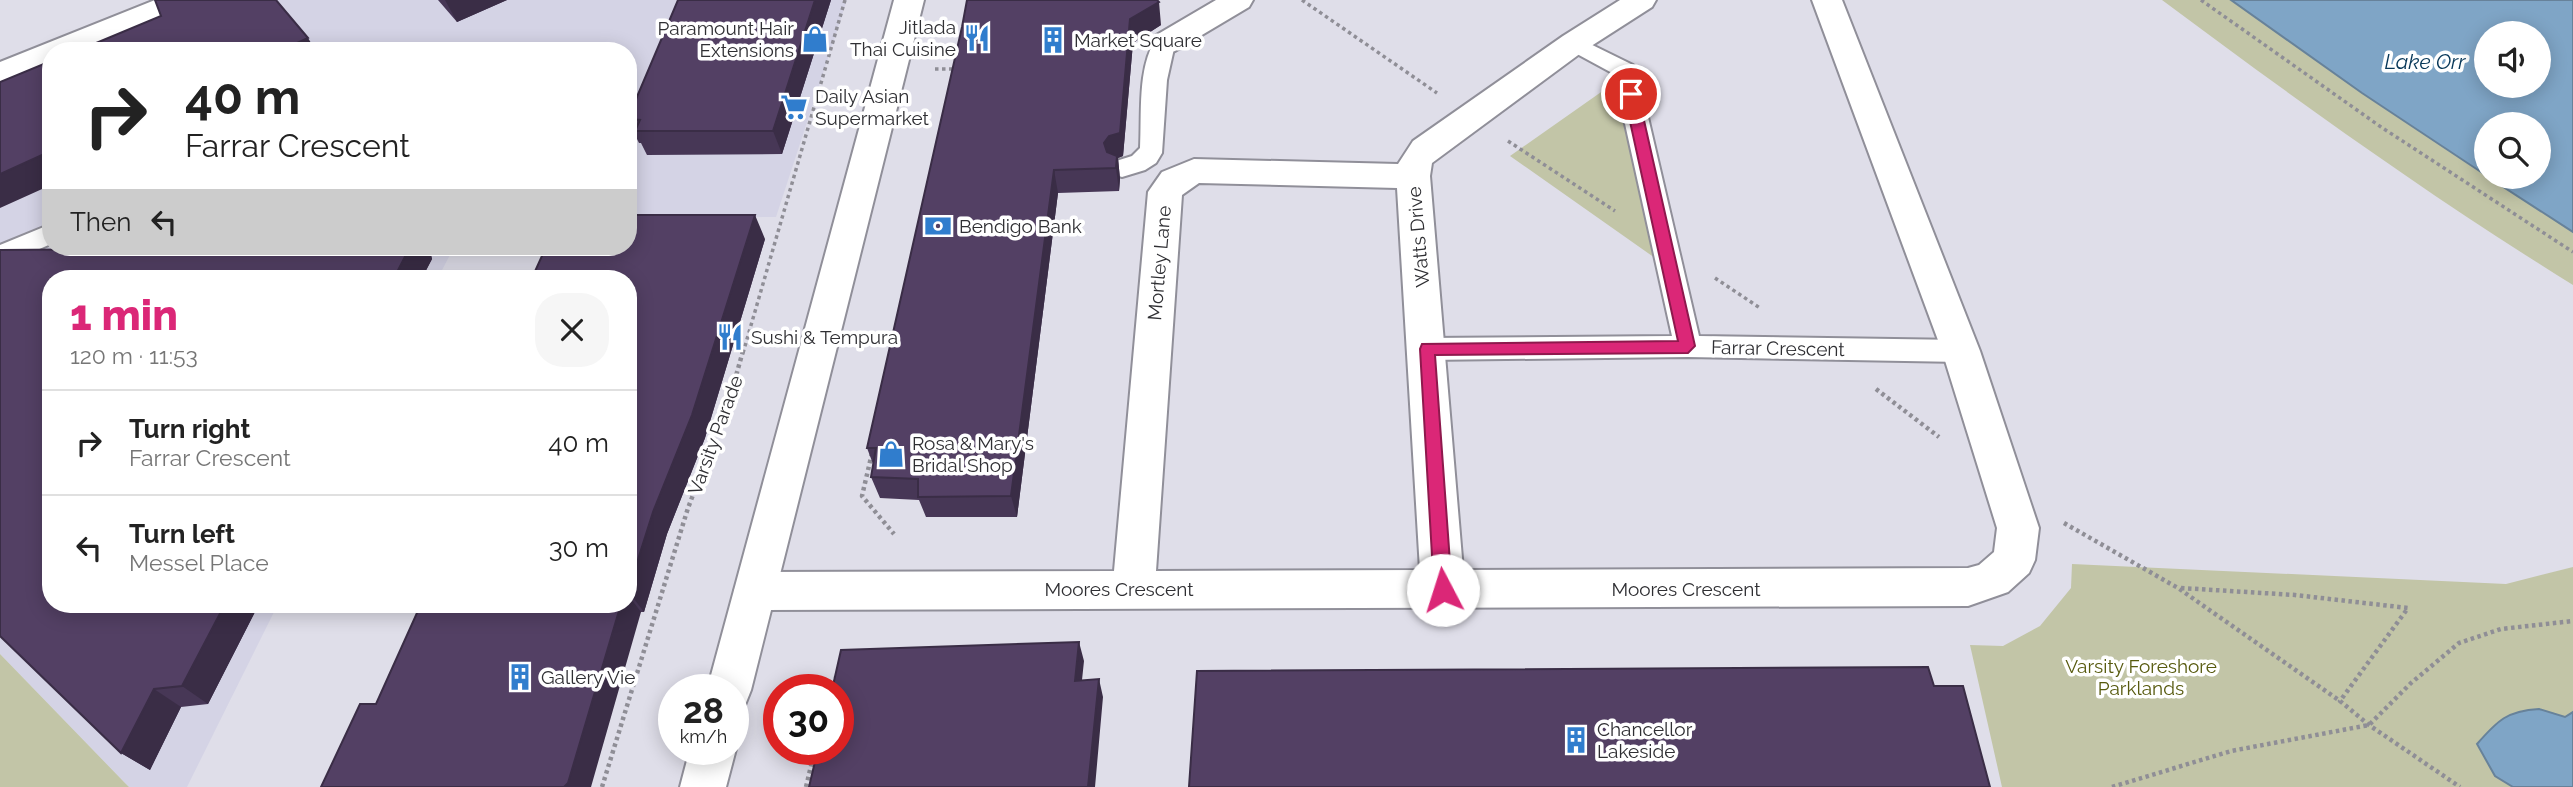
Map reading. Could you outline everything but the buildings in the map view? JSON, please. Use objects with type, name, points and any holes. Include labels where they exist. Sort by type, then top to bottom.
[{"type":"street","points":[[80,42],[182,0]]},
{"type":"street","points":[[733,674],[909,0]]},
{"type":"street","points":[[1164,44],[1238,0]]},
{"type":"street","name":"Watts Drive","points":[[1443,590],[1413,176],[1416,160],[1425,149],[1574,43],[1641,0]]},
{"type":"street","name":"Moores Crescent","points":[[755,592],[1968,587],[1993,579],[2014,559],[2018,527],[1961,351],[1827,0]]},
{"type":"street","points":[[0,74],[42,58]]},
{"type":"street","name":"Mortley Lane","points":[[1134,589],[1165,192],[1174,180],[1194,171],[1413,176]]},
{"type":"street","points":[[703,787],[709,765]]},
{"type":"lane","points":[[1574,43],[1626,70],[1688,346]]},
{"type":"lane","points":[[1122,167],[1142,163],[1153,148],[1155,80],[1164,44]]},
{"type":"lane","points":[[0,256],[42,237]]},
{"type":"lane","name":"Farrar Crescent","points":[[1427,349],[1688,346],[1961,351]]},
{"type":"path","name":"Varsity Parade","points":[[602,787],[688,508],[728,404],[845,0]]},
{"type":"path","points":[[2200,0],[2381,127],[2573,252]]},
{"type":"path","points":[[951,82],[956,58]]},
{"type":"path","points":[[891,69],[967,69]]},
{"type":"path","points":[[874,443],[862,496],[894,534]]},
{"type":"path","points":[[2007,489],[2178,588],[2460,787]]},
{"type":"path","points":[[2178,588],[2295,595],[2408,608],[2340,701]]},
{"type":"path","points":[[2112,787],[2231,751],[2370,725],[2411,683],[2459,643],[2501,629],[2573,621]]},
{"type":"path","points":[[806,787],[811,765]]},
{"type":"shaded area","points":[[248,0],[847,0],[776,217],[637,218],[637,42],[147,42]]},
{"type":"shaded area","points":[[42,85],[42,256],[449,256],[442,270],[42,270],[42,613],[274,613],[187,787],[129,787],[0,654],[0,102]]},
{"type":"green space","points":[[2162,0],[2231,0],[2362,93],[2474,167],[2474,189],[2508,189],[2573,232],[2573,285],[2364,147]]},
{"type":"green space","points":[[1614,83],[1655,258],[1510,156]]},
{"type":"green space","name":"Varsity Foreshore Parklands","points":[[2072,564],[2506,584],[2573,567],[2573,712],[2566,717],[2539,709],[2495,776],[2513,787],[2002,787],[1970,645],[2003,646],[2040,626],[2071,588]]},
{"type":"green space","points":[[0,654],[125,783],[129,787],[0,787]]},
{"type":"water","name":"Lake Orr","points":[[2231,0],[2573,0],[2573,232],[2507,189],[2551,189],[2551,112],[2474,112],[2474,167],[2362,93]]},
{"type":"water","points":[[2539,709],[2565,717],[2573,712],[2573,787],[2513,787],[2495,776],[2477,744],[2504,718]]},
{"type":"place","name":"Jitlada Thai Cuisine","points":[[977,38]]},
{"type":"place","name":"Paramount Hair Extensions","points":[[815,39]]},
{"type":"place","name":"Market Square","points":[[1053,40]]},
{"type":"place","name":"Daily Asian Supermarket","points":[[794,107]]},
{"type":"place","name":"Bendigo Bank","points":[[938,226]]},
{"type":"place","name":"Sushi & Tempura","points":[[730,337]]},
{"type":"place","name":"Rosa & Mary's Bridal Shop","points":[[891,454]]},
{"type":"place","name":"Gallery Vie","points":[[520,677]]},
{"type":"place","name":"Chancellor Lakeside","points":[[1576,740]]},
{"type":"route","points":[[1443,590],[1427,349],[1688,346],[1631,94]]}]
